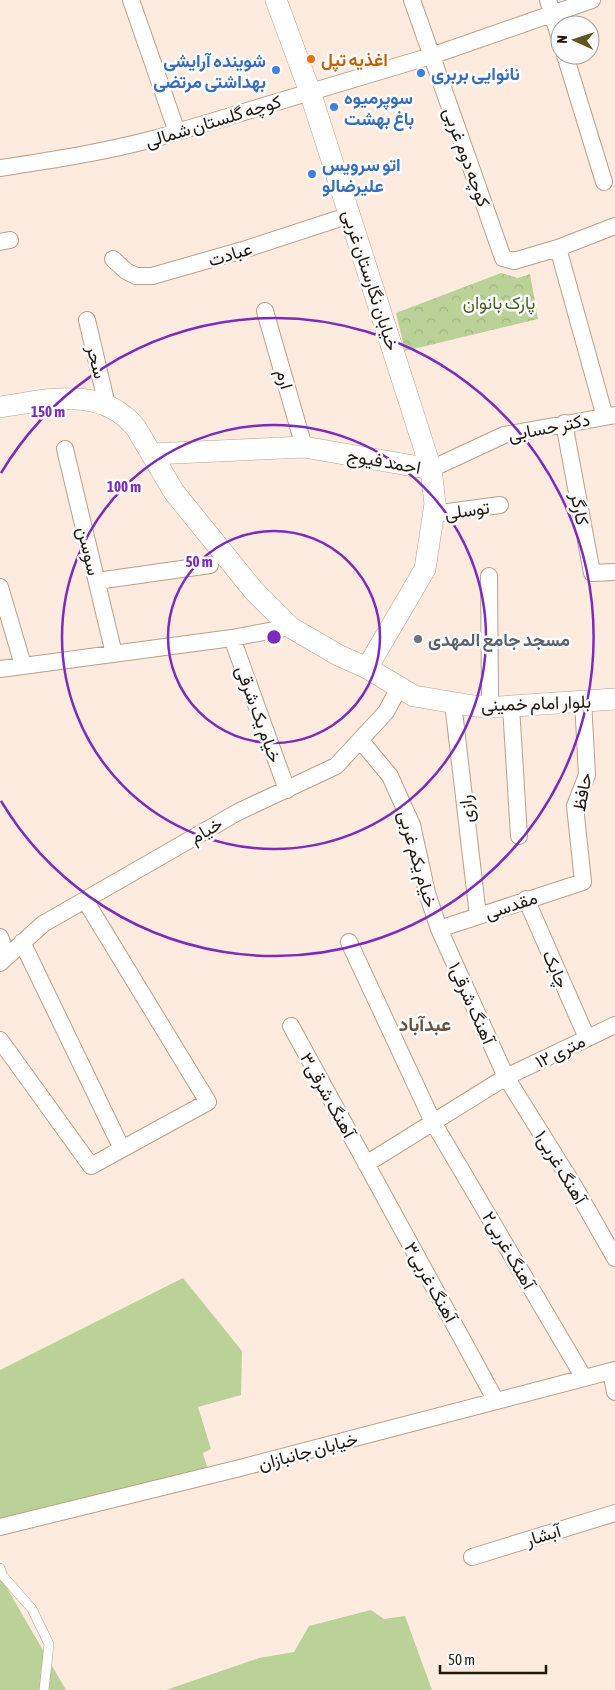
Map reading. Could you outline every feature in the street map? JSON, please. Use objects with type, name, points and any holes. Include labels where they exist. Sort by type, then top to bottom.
[{"type":"street","points":[[131,0],[177,132]]},
{"type":"street","name":"خیابان نگارستان غربی","points":[[276,0],[310,92],[431,469]]},
{"type":"street","name":"کوچه دوم غربی","points":[[412,0],[503,258],[514,261],[558,248]]},
{"type":"street","name":"کوچه گلستان شمالی","points":[[0,168],[64,159],[115,149],[177,132],[432,56],[550,7],[592,0]]},
{"type":"street","points":[[568,65],[604,182]]},
{"type":"street","name":"عبادت","points":[[113,259],[126,271],[136,276],[152,276],[233,253],[350,215]]},
{"type":"street","points":[[610,416],[558,248],[615,226]]},
{"type":"street","name":"ارم","points":[[265,311],[304,447]]},
{"type":"street","name":"سحر","points":[[86,320],[107,405]]},
{"type":"street","name":"بلوار امام خمینی","points":[[0,406],[55,399],[84,398],[116,409],[128,418],[174,492],[254,591],[290,627],[338,655],[367,668],[414,696],[474,706],[511,707],[615,699]]},
{"type":"street","name":"دکتر حسابی","points":[[431,469],[504,435],[610,416]]},
{"type":"street","name":"کارگر","points":[[564,424],[592,573],[615,572]]},
{"type":"street","name":"احمد فیوج","points":[[152,454],[304,447],[431,469],[435,504],[425,569],[367,668]]},
{"type":"street","name":"سوسن","points":[[65,449],[114,654]]},
{"type":"street","name":"توسلی","points":[[434,514],[500,505]]},
{"type":"street","points":[[97,582],[210,565]]},
{"type":"street","points":[[488,576],[490,696]]},
{"type":"street","points":[[0,587],[23,665]]},
{"type":"street","points":[[0,668],[232,638],[290,627]]},
{"type":"street","name":"خیام یک شرقی","points":[[232,638],[287,790]]},
{"type":"street","name":"بلوار امام خمینی","points":[[399,688],[416,687],[490,696],[615,690]]},
{"type":"street","name":"خیام","points":[[3,959],[42,924],[238,812],[336,766],[386,712],[399,688]]},
{"type":"street","name":"رازی","points":[[453,702],[478,916]]},
{"type":"street","name":"حافظ","points":[[583,702],[587,775],[575,806],[583,882]]},
{"type":"street","points":[[511,707],[520,836]]},
{"type":"street","name":"خیام یکم غربی","points":[[361,741],[390,776],[412,825],[427,893],[439,929]]},
{"type":"street","name":"مقدسی","points":[[439,929],[583,882]]},
{"type":"street","points":[[0,1040],[90,1166],[208,1102],[85,900]]},
{"type":"street","name":"چابک","points":[[526,900],[586,1038]]},
{"type":"street","name":"آهنگ شرقی۱","points":[[439,929],[506,1077]]},
{"type":"street","points":[[0,937],[3,959]]},
{"type":"street","points":[[22,942],[122,1149]]},
{"type":"street","name":"آهنگ غربی۲","points":[[349,942],[433,1122],[584,1378]]},
{"type":"street","name":"۱۲ متری","points":[[366,1164],[506,1077],[615,1025]]},
{"type":"street","name":"آهنگ شرقی۳","points":[[290,1026],[366,1164]]},
{"type":"street","name":"آهنگ غربی۱","points":[[506,1077],[574,1186],[615,1258]]},
{"type":"street","name":"آهنگ غربی۳","points":[[366,1164],[496,1401]]},
{"type":"street","points":[[613,1371],[615,1392]]},
{"type":"street","name":"خیابان جانبازان","points":[[0,1527],[240,1468],[613,1371]]},
{"type":"street","name":"آبشار","points":[[472,1557],[615,1512]]},
{"type":"lane","points":[[0,1568],[3,1576],[32,1609],[48,1644],[44,1690]]},
{"type":"green space","name":"پارک بانوان","points":[[501,273],[518,278],[530,274],[538,319],[405,351],[396,313]]},
{"type":"green space","points":[[183,1278],[242,1351],[241,1395],[198,1407],[211,1449],[203,1453],[208,1470],[0,1522],[0,1370]]},
{"type":"green space","points":[[0,1576],[66,1690],[0,1690]]},
{"type":"green space","points":[[371,1610],[384,1619],[405,1616],[432,1690],[166,1690],[259,1658],[294,1652],[309,1626]]},
{"type":"place","name":"اغذیه تپل","points":[[311,59]]},
{"type":"place","name":"شوینده آرایشی بهداشتی مرتضی","points":[[276,70]]},
{"type":"place","name":"نانوایی بربری","points":[[421,73]]},
{"type":"place","name":"سوپرمیوه باغ بهشت","points":[[334,107]]},
{"type":"place","name":"اتو سرویس علیرضالو","points":[[312,174]]},
{"type":"place","name":"مسجد جامع المهدی","points":[[418,639]]},
{"type":"district","name":"عبدآباد","points":[[425,1024]]}]
